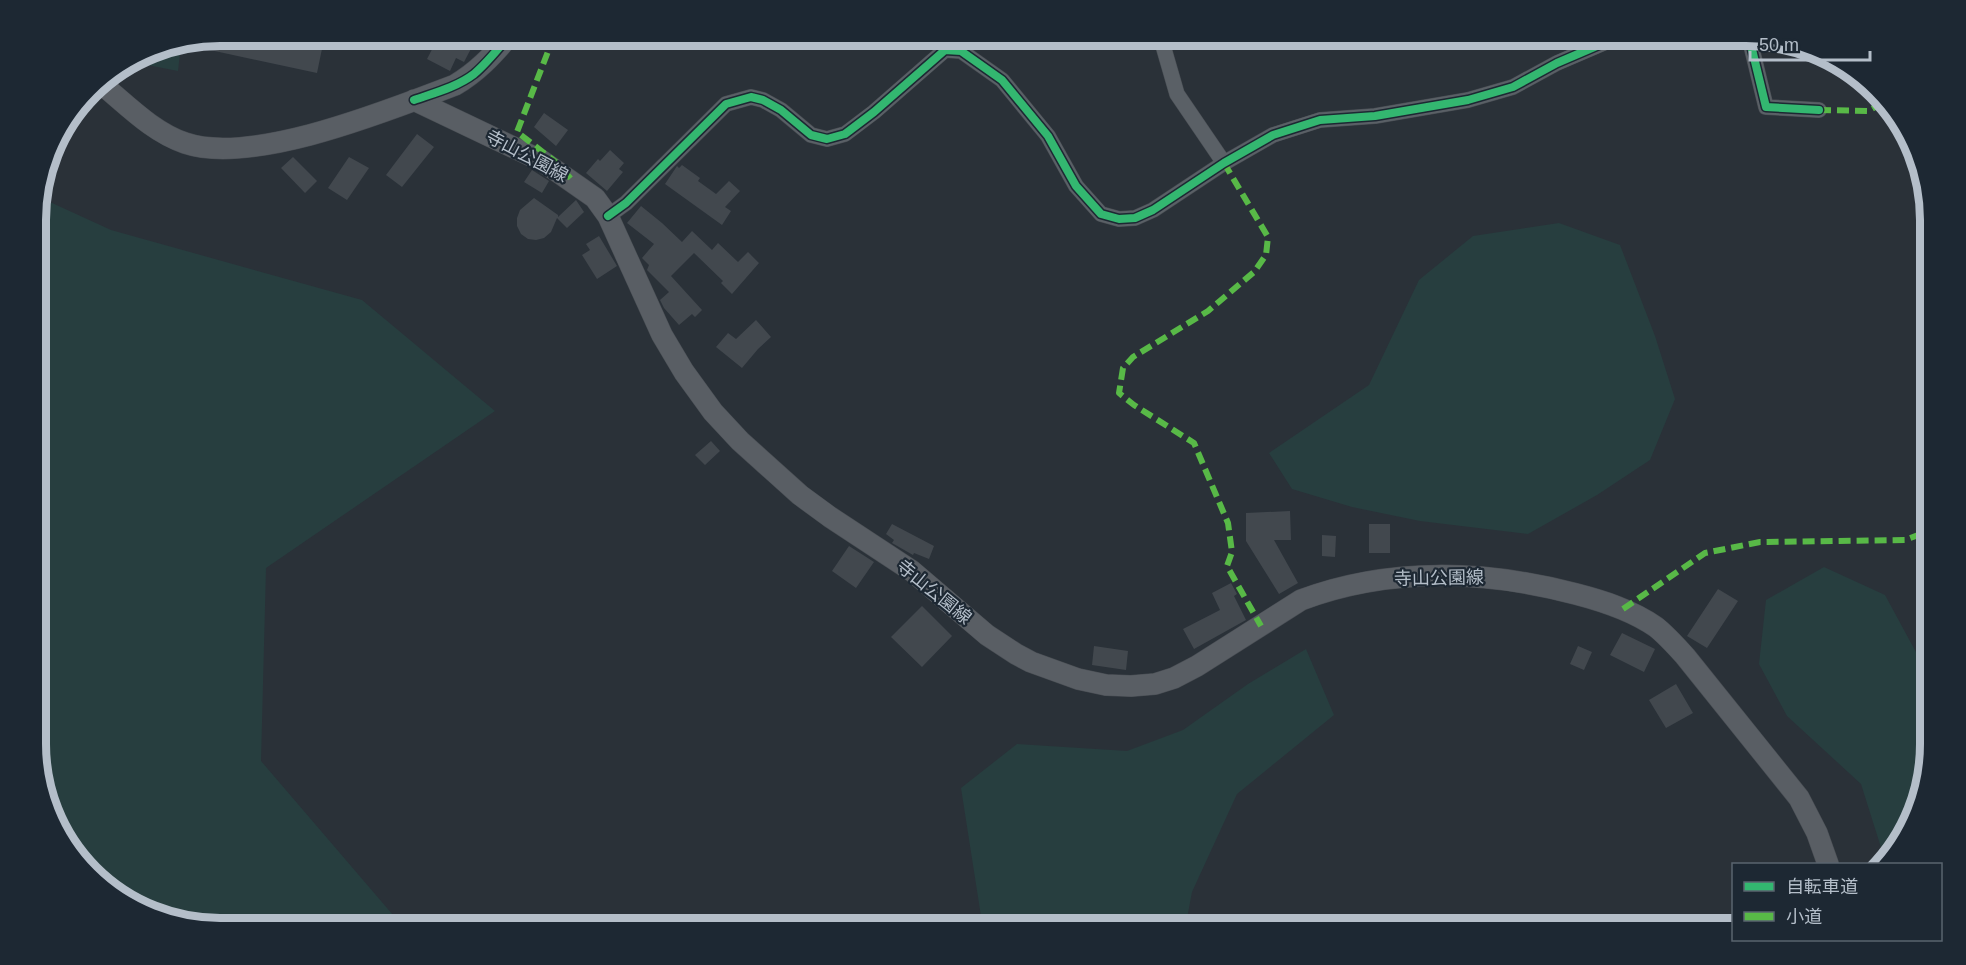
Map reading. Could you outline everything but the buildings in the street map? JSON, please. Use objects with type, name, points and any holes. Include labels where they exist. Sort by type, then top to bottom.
[{"type":"main road","points":[[108,89],[155,127],[185,143],[229,148],[275,142],[339,126],[455,85],[472,75],[501,46]]},
{"type":"main road","name":"寺山公園線","points":[[414,100],[542,161],[596,198],[609,216],[662,335],[684,372],[713,412],[740,441],[800,495],[830,518],[912,571],[987,635],[1024,658],[1078,679],[1106,685],[1155,684],[1174,678],[1197,666],[1301,600],[1320,593],[1381,579],[1430,575],[1503,578],[1545,586],[1623,609],[1655,627],[1669,640],[1685,656],[1799,798],[1817,833],[1828,863]]},
{"type":"street","points":[[1164,46],[1177,94],[1224,163]]},
{"type":"street","points":[[609,216],[626,203],[726,104],[751,97],[763,100],[781,110],[811,135],[827,139],[845,134],[874,112],[945,50],[961,51],[1002,80],[1048,136],[1076,186],[1101,214],[1119,219],[1135,218],[1273,135],[1320,120],[1375,116],[1468,100],[1513,87],[1557,63],[1597,46]]},
{"type":"street","points":[[1751,47],[1766,107],[1819,110]]},
{"type":"green space","points":[[180,51],[178,71],[144,64]]},
{"type":"green space","points":[[48,201],[111,230],[362,300],[495,411],[266,568],[261,761],[396,918],[221,918],[176,913],[144,901],[115,882],[83,850],[60,811],[52,789],[46,744]]},
{"type":"green space","points":[[1559,223],[1620,245],[1655,336],[1675,399],[1650,460],[1597,495],[1528,534],[1420,521],[1352,507],[1292,489],[1269,453],[1369,385],[1419,280],[1473,236]]},
{"type":"green space","points":[[1824,567],[1885,595],[1920,660],[1920,744],[1916,778],[1902,821],[1882,851],[1861,784],[1787,716],[1759,664],[1766,600]]},
{"type":"green space","points":[[1306,649],[1334,715],[1237,794],[1192,892],[1187,918],[981,918],[961,788],[1017,744],[1127,751],[1183,730],[1248,684]]},
{"type":"marked path","points":[[550,46],[517,132],[557,163],[572,180]]},
{"type":"marked path","points":[[1819,110],[1868,111],[1876,106]]},
{"type":"marked path","points":[[1224,163],[1268,237],[1266,255],[1254,272],[1208,311],[1133,357],[1123,368],[1119,393],[1194,443],[1228,523],[1232,552],[1227,566],[1261,626]]},
{"type":"marked path","points":[[1623,609],[1705,553],[1760,542],[1905,540],[1920,534]]},
{"type":"cycle path","points":[[414,100],[467,79],[500,46]]},
{"type":"cycle path","points":[[608,216],[626,203],[726,104],[751,97],[763,100],[781,110],[811,135],[827,139],[845,134],[874,112],[945,50],[961,51],[1002,80],[1048,136],[1076,186],[1101,214],[1119,219],[1135,218],[1153,210],[1224,163],[1273,135],[1320,120],[1375,116],[1468,100],[1513,87],[1557,63],[1597,46]]},
{"type":"cycle path","points":[[1751,47],[1766,107],[1819,110]]}]
